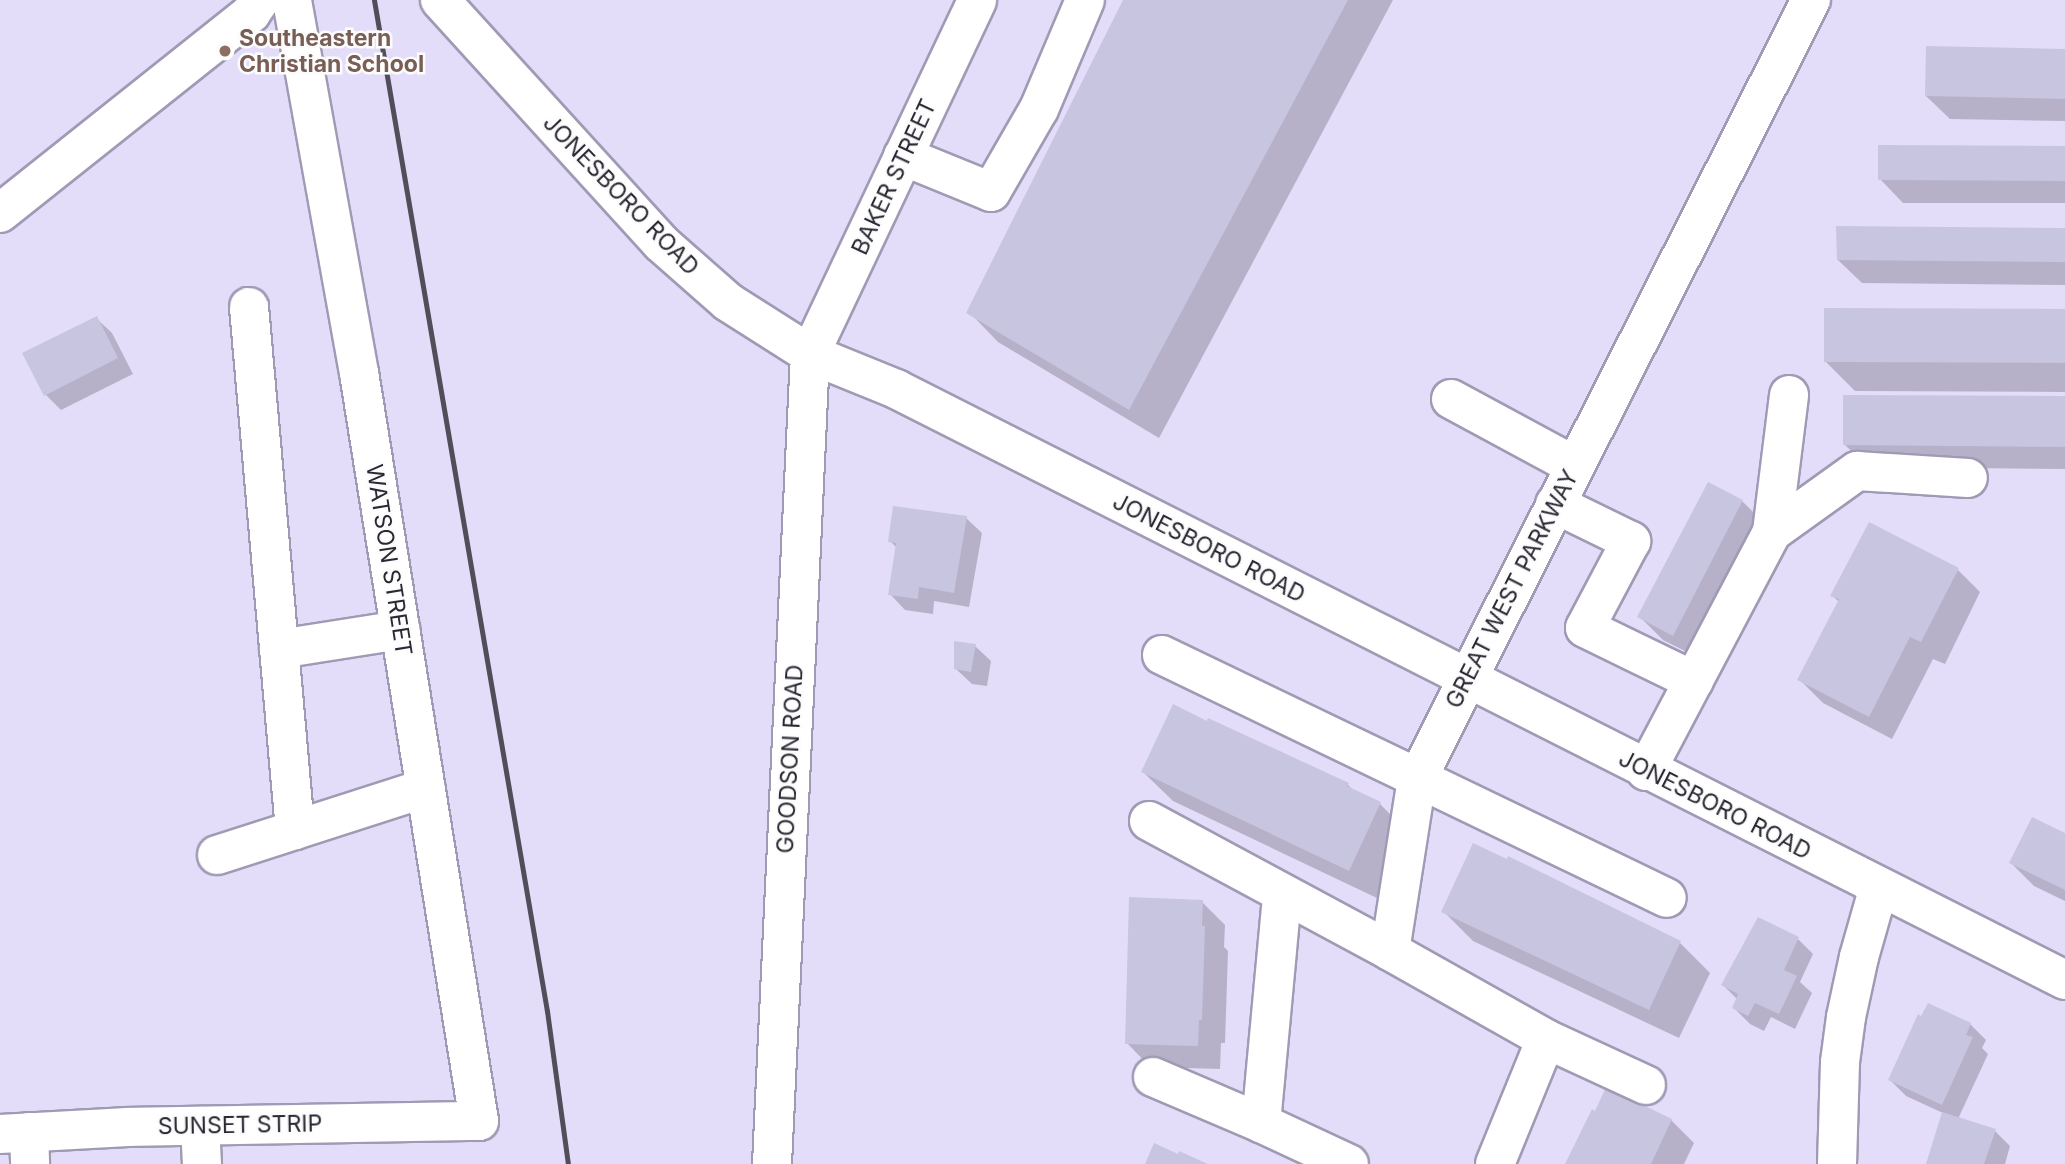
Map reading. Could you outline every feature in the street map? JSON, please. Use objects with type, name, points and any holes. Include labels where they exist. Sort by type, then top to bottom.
[{"type":"street","points":[[0,213],[251,13],[260,0]]},
{"type":"street","name":"WATSON STREET","points":[[292,0],[359,373],[479,1121]]},
{"type":"street","name":"JONESBORO ROAD","points":[[440,0],[661,243],[728,302],[810,354],[896,389],[1646,771],[2065,980]]},
{"type":"street","name":"BAKER STREET","points":[[810,354],[977,0]]},
{"type":"street","points":[[903,156],[991,192],[1039,110],[1085,0]]},
{"type":"street","name":"GREAT WEST PARKWAY","points":[[1390,951],[1417,779],[1811,0]]},
{"type":"street","points":[[249,307],[295,830]]},
{"type":"street","name":"GOODSON ROAD","points":[[772,1164],[810,354]]},
{"type":"street","points":[[1646,771],[1772,532],[1789,395]]},
{"type":"street","points":[[1451,399],[1575,466]]},
{"type":"street","points":[[1772,532],[1857,471],[1968,478]]},
{"type":"street","points":[[1555,504],[1632,541],[1585,628],[1694,681]]},
{"type":"street","points":[[279,649],[401,630]]},
{"type":"street","points":[[1162,655],[1667,898]]},
{"type":"street","points":[[217,855],[426,788]]},
{"type":"street","points":[[1149,821],[1546,1039],[1646,1085]]},
{"type":"street","points":[[1837,1164],[1840,1062],[1846,1017],[1859,957],[1880,887]]},
{"type":"street","points":[[1261,1123],[1282,895]]},
{"type":"street","points":[[1495,1164],[1546,1039]]},
{"type":"street","points":[[1153,1077],[1261,1123],[1343,1163]]},
{"type":"street","name":"SUNSET STRIP","points":[[20,1143],[200,1126],[479,1121]]},
{"type":"street","points":[[200,1126],[202,1164]]},
{"type":"shaded area","points":[[0,0],[2065,0],[2065,1164],[0,1164]]},
{"type":"building","points":[[1123,0],[1348,0],[1129,410],[966,313]]},
{"type":"building","points":[[1926,46],[2065,49],[2065,99],[1925,96]]},
{"type":"building","points":[[1878,145],[2065,146],[2065,181],[1878,180]]},
{"type":"building","points":[[1836,226],[2065,228],[2065,262],[1837,260]]},
{"type":"building","points":[[1824,308],[2065,309],[2065,363],[1824,362]]},
{"type":"building","points":[[97,316],[118,358],[44,396],[22,353]]},
{"type":"building","points":[[1843,395],[2065,396],[2065,447],[1843,445]]},
{"type":"building","points":[[1708,482],[1743,500],[1673,636],[1637,617]]},
{"type":"building","points":[[893,506],[967,516],[954,593],[919,587],[918,599],[888,595],[896,543],[888,542]]},
{"type":"building","points":[[1869,522],[1959,568],[1921,642],[1910,637],[1869,717],[1797,680],[1839,599],[1830,596]]},
{"type":"building","points":[[954,641],[976,644],[971,672],[954,669]]},
{"type":"building","points":[[1173,704],[1349,783],[1347,786],[1381,802],[1349,871],[1141,772]]},
{"type":"building","points":[[2032,817],[2065,833],[2065,890],[2009,863]]},
{"type":"building","points":[[1473,843],[1507,859],[1508,856],[1681,941],[1649,1010],[1441,912]]},
{"type":"building","points":[[1129,897],[1203,900],[1202,926],[1205,926],[1202,1020],[1199,1020],[1198,1046],[1125,1044]]},
{"type":"building","points":[[1758,917],[1799,937],[1784,970],[1797,976],[1779,1014],[1755,1003],[1748,1016],[1732,1008],[1738,994],[1721,985]]},
{"type":"building","points":[[1928,1003],[1971,1023],[1966,1035],[1973,1037],[1942,1105],[1888,1080],[1918,1014],[1921,1016]]},
{"type":"building","points":[[1606,1087],[1672,1119],[1651,1164],[1565,1164]]},
{"type":"building","points":[[1942,1112],[1996,1129],[1984,1164],[1926,1164]]},
{"type":"building","points":[[1154,1143],[1178,1154],[1179,1151],[1208,1164],[1145,1164]]},
{"type":"railway","points":[[374,0],[547,1011],[568,1164]]},
{"type":"place","name":"Southeastern Christian School","points":[[225,51]]}]
